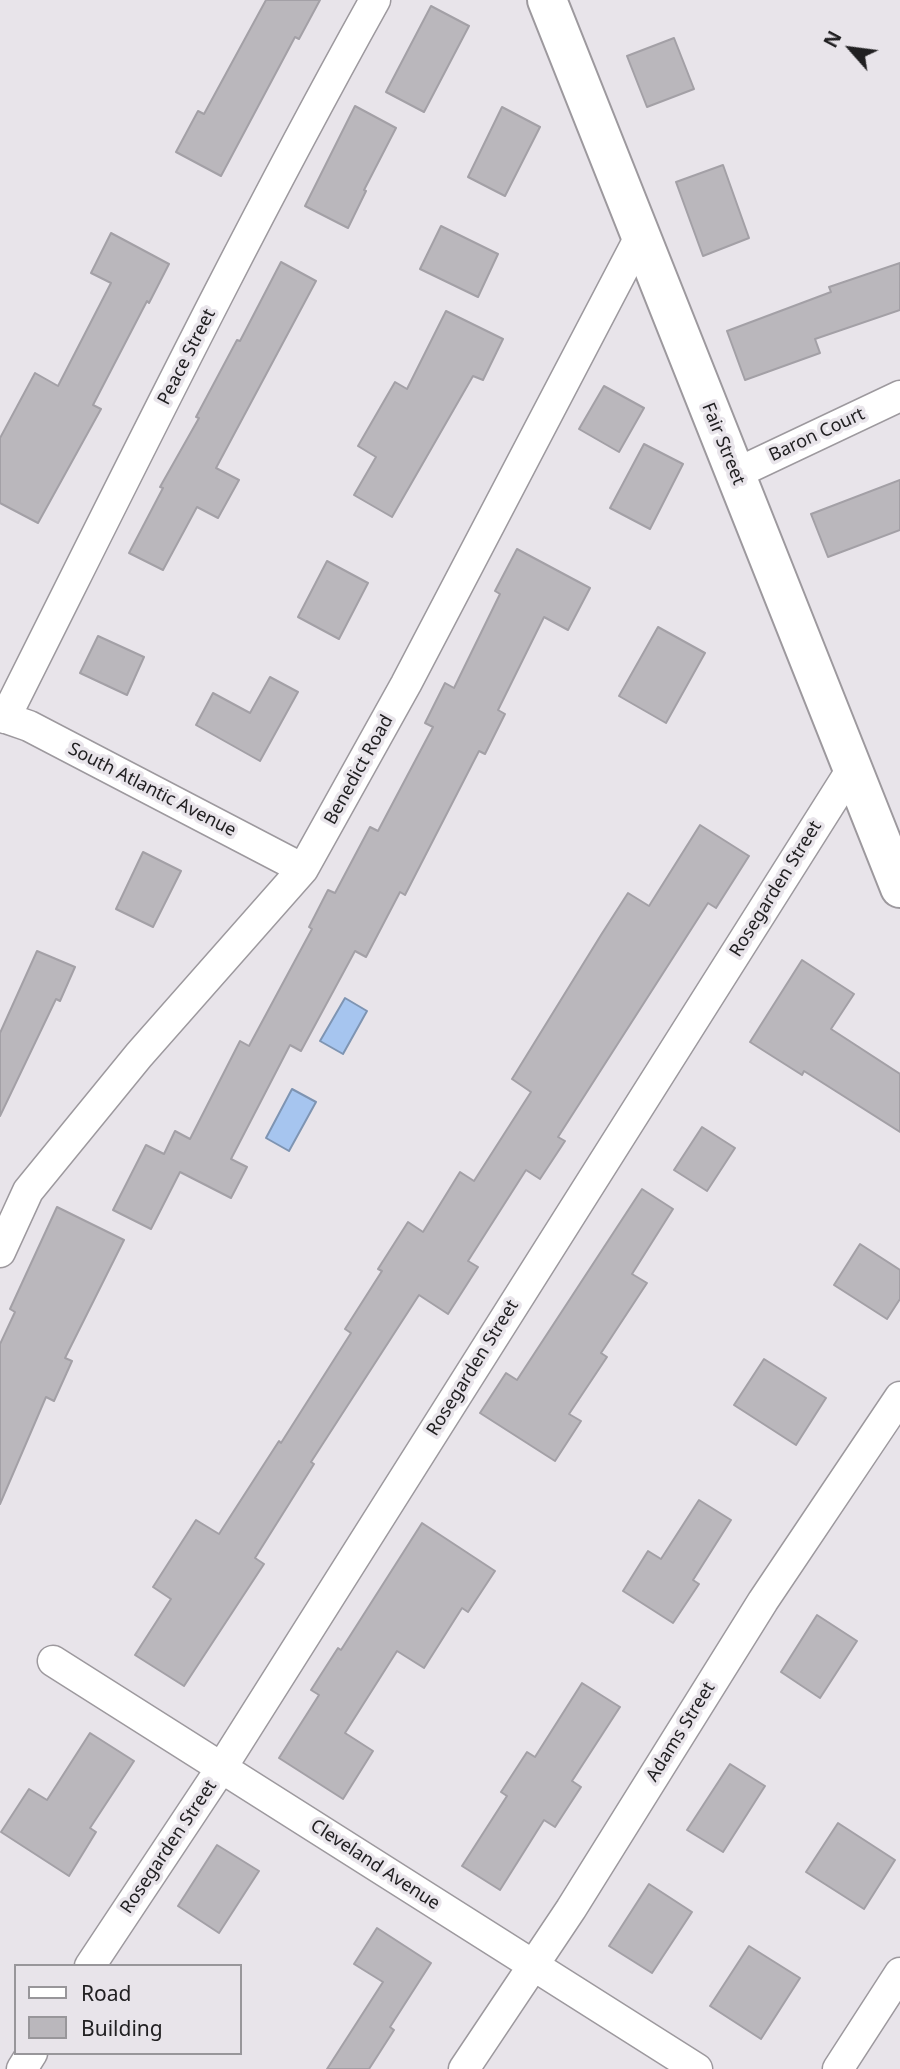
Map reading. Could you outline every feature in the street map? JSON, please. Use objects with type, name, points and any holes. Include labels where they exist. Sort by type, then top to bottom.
[{"type":"street","name":"Peace Street","points":[[3,717],[222,286],[375,0]]},
{"type":"street","name":"Fair Street","points":[[547,0],[900,888]]},
{"type":"street","name":"Benedict Road","points":[[0,1252],[29,1191],[139,1055],[303,869],[407,684],[641,235]]},
{"type":"street","name":"Baron Court","points":[[735,474],[900,396]]},
{"type":"street","name":"South Atlantic Avenue","points":[[3,717],[29,726],[303,869]]},
{"type":"street","name":"Rosegarden Street","points":[[91,1964],[222,1767],[852,769]]},
{"type":"street","name":"Adams Street","points":[[464,2069],[533,1966],[763,1601],[900,1397]]},
{"type":"street","name":"Cleveland Avenue","points":[[53,1661],[697,2069]]},
{"type":"street","points":[[838,2069],[900,1973]]},
{"type":"water","points":[[345,998],[367,1011],[343,1054],[320,1041]]},
{"type":"water","points":[[292,1089],[316,1102],[289,1151],[266,1138]]},
{"type":"building","points":[[266,0],[320,0],[299,39],[295,37],[221,176],[176,152],[198,111],[204,114]]},
{"type":"building","points":[[431,6],[469,26],[424,112],[386,92]]},
{"type":"building","points":[[674,38],[694,89],[647,107],[627,56]]},
{"type":"building","points":[[355,106],[396,128],[348,228],[305,206]]},
{"type":"building","points":[[502,107],[540,127],[505,196],[468,177]]},
{"type":"building","points":[[723,165],[749,238],[703,256],[676,182]]},
{"type":"building","points":[[441,226],[498,254],[478,297],[420,269]]},
{"type":"building","points":[[111,233],[169,264],[93,405],[101,409],[38,523],[0,503],[0,438],[35,373],[58,386],[111,283],[91,273]]},
{"type":"building","points":[[281,262],[316,281],[216,468],[239,480],[218,518],[197,507],[163,570],[129,553],[163,488],[160,487],[199,418],[196,417]]},
{"type":"building","points":[[900,263],[900,310],[815,339],[820,353],[745,380],[727,331],[831,292],[829,287]]},
{"type":"building","points":[[446,311],[503,339],[483,380],[473,376],[392,517],[354,495],[376,457],[358,446],[395,382],[407,389]]},
{"type":"building","points":[[604,386],[644,408],[619,452],[579,429]]},
{"type":"building","points":[[644,444],[683,464],[650,529],[610,508]]},
{"type":"building","points":[[900,480],[900,530],[828,557],[811,514]]},
{"type":"building","points":[[517,549],[590,588],[568,630],[544,617],[498,710],[505,714],[485,754],[479,751],[405,895],[400,892],[366,957],[355,951],[301,1051],[290,1045],[231,1159],[247,1167],[231,1198],[180,1172],[151,1229],[113,1210],[146,1145],[164,1154],[175,1131],[190,1139],[240,1041],[249,1046],[312,929],[309,927],[328,890],[335,893],[370,827],[378,831],[433,727],[425,723],[445,683],[454,688],[500,594],[495,591]]},
{"type":"building","points":[[327,561],[368,583],[339,639],[298,617]]},
{"type":"building","points":[[658,627],[705,653],[666,723],[619,696]]},
{"type":"building","points":[[98,636],[144,657],[127,695],[80,673]]},
{"type":"building","points":[[270,677],[298,692],[260,761],[196,725],[213,693],[250,713]]},
{"type":"building","points":[[700,825],[749,856],[716,908],[708,903],[558,1137],[565,1141],[540,1179],[526,1170],[468,1261],[478,1267],[448,1314],[419,1295],[311,1462],[314,1464],[255,1558],[264,1564],[184,1686],[135,1655],[171,1599],[153,1587],[196,1520],[219,1534],[351,1333],[345,1329],[382,1271],[378,1269],[408,1222],[423,1232],[460,1172],[474,1181],[531,1092],[512,1079],[628,893],[649,906]]},
{"type":"building","points":[[143,852],[181,871],[153,927],[116,909]]},
{"type":"building","points":[[37,951],[75,967],[60,1001],[56,999],[0,1116],[0,1033]]},
{"type":"building","points":[[802,960],[854,994],[831,1029],[900,1074],[900,1132],[804,1071],[802,1075],[750,1042]]},
{"type":"building","points":[[702,1127],[735,1148],[707,1191],[674,1170]]},
{"type":"building","points":[[642,1189],[673,1209],[632,1274],[647,1283],[601,1353],[607,1357],[569,1414],[581,1421],[555,1461],[480,1413],[506,1373],[517,1380]]},
{"type":"building","points":[[57,1207],[124,1240],[65,1358],[72,1361],[54,1401],[46,1397],[0,1504],[0,1344],[15,1312],[10,1309]]},
{"type":"building","points":[[860,1244],[900,1270],[900,1299],[887,1319],[834,1285]]},
{"type":"building","points":[[764,1359],[826,1398],[796,1445],[734,1405]]},
{"type":"building","points":[[699,1500],[731,1520],[693,1580],[699,1584],[673,1623],[623,1591],[648,1551],[661,1559]]},
{"type":"building","points":[[422,1523],[495,1571],[468,1612],[462,1608],[424,1668],[397,1651],[345,1733],[373,1751],[343,1799],[279,1758],[319,1695],[311,1690],[338,1648],[341,1650]]},
{"type":"building","points":[[817,1615],[857,1641],[820,1698],[781,1672]]},
{"type":"building","points":[[582,1683],[620,1707],[572,1781],[581,1787],[555,1827],[544,1820],[500,1890],[462,1866],[507,1796],[501,1792],[527,1752],[535,1757]]},
{"type":"building","points":[[90,1733],[134,1761],[90,1828],[96,1832],[69,1876],[1,1832],[29,1789],[47,1800]]},
{"type":"building","points":[[730,1764],[765,1786],[723,1852],[687,1830]]},
{"type":"building","points":[[838,1823],[895,1860],[864,1909],[806,1872]]},
{"type":"building","points":[[217,1845],[259,1871],[219,1933],[178,1906]]},
{"type":"building","points":[[649,1884],[692,1912],[652,1973],[609,1946]]},
{"type":"building","points":[[377,1928],[431,1963],[390,2027],[394,2030],[369,2069],[327,2069],[383,1982],[354,1964]]},
{"type":"building","points":[[749,1946],[800,1978],[761,2039],[710,2006]]}]
